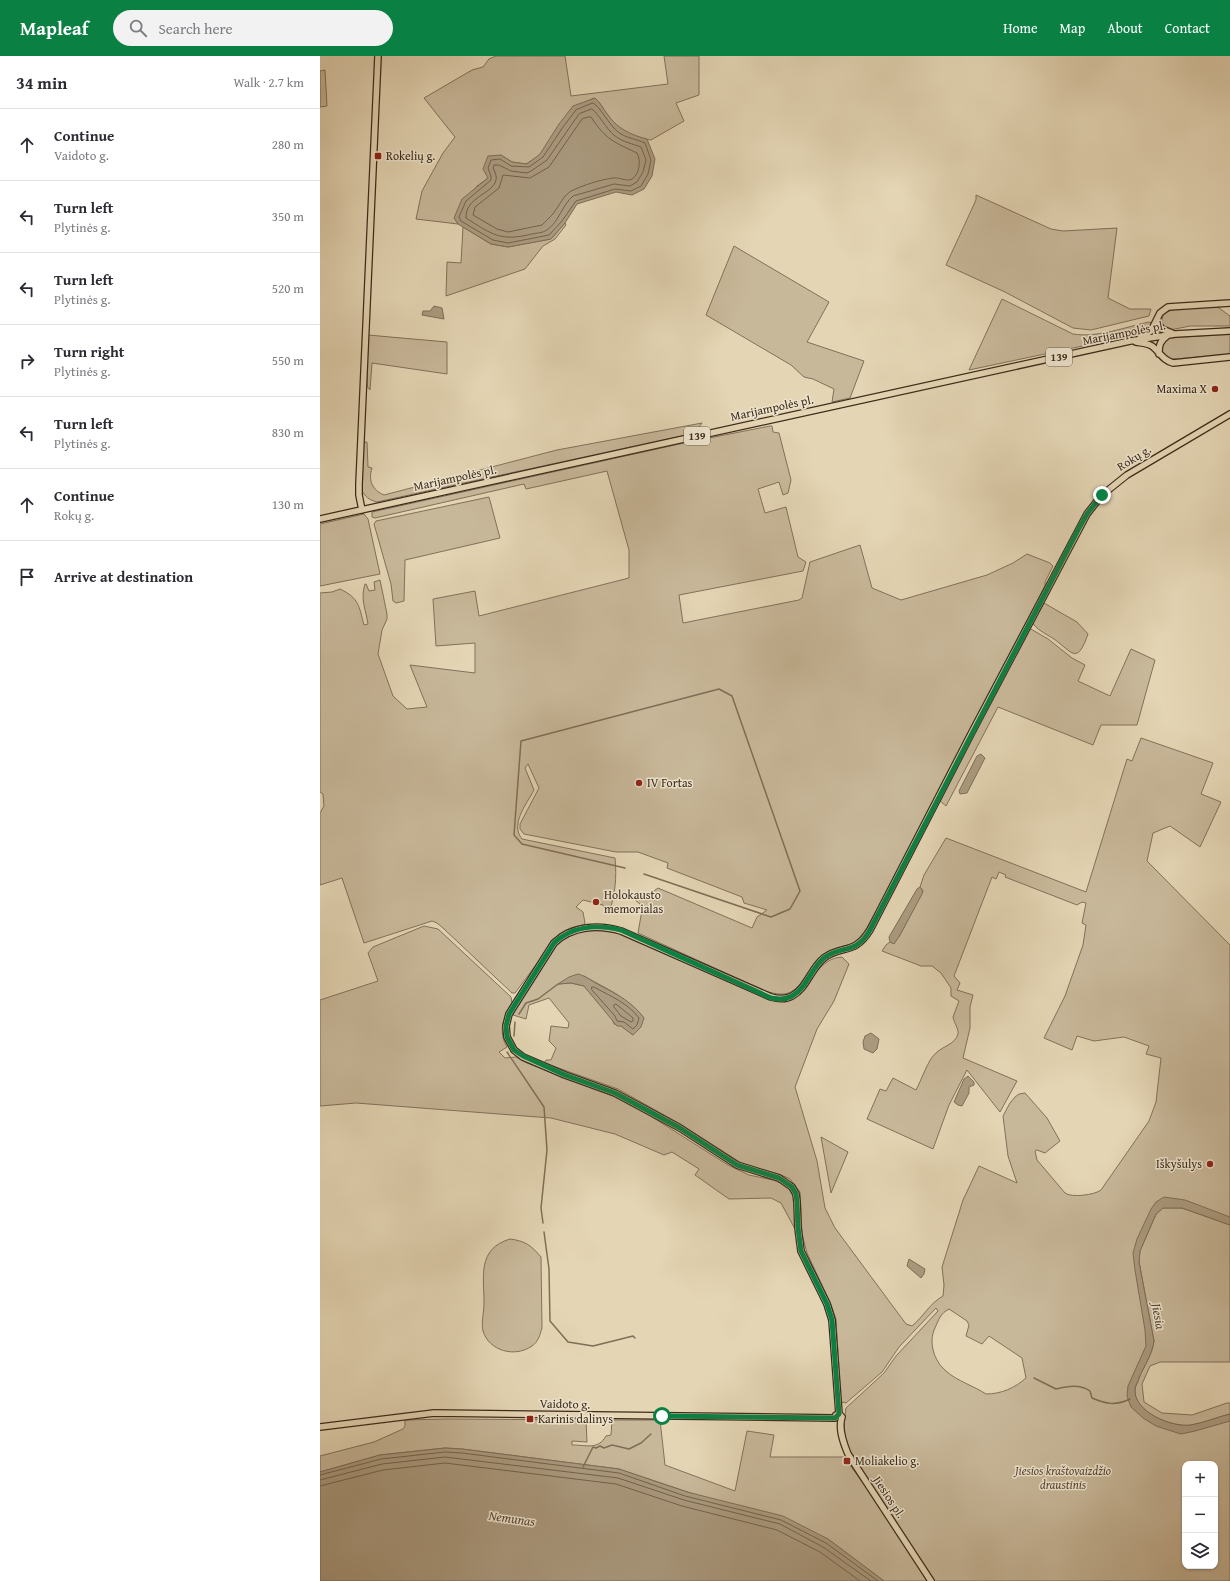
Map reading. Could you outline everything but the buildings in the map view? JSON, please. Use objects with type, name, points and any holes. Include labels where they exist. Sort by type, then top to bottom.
[{"type":"main road","points":[[362,510],[359,496],[359,484],[378,56]]},
{"type":"main road","points":[[1133,341],[1151,331],[1157,322],[1160,313],[1168,307],[1230,303]]},
{"type":"main road","points":[[1157,322],[1162,329],[1171,334],[1160,342],[1159,354]]},
{"type":"main road","name":"Marijampolės pl.","points":[[320,519],[1133,341],[1171,334],[1230,331]]},
{"type":"main road","points":[[1133,341],[1149,344],[1154,347],[1164,359],[1173,362],[1230,357]]},
{"type":"main road","name":"Rokų g.","points":[[838,1418],[832,1320],[827,1304],[801,1251],[796,1194],[792,1187],[779,1178],[737,1165],[680,1128],[615,1093],[565,1075],[523,1056],[514,1050],[508,1041],[506,1032],[507,1020],[517,1000],[554,943],[564,934],[586,928],[599,927],[621,930],[771,998],[781,999],[794,995],[826,957],[860,943],[874,923],[1087,514],[1109,488],[1142,465],[1230,414]]},
{"type":"main road","name":"Vaidoto g.","points":[[320,1427],[434,1413],[838,1418]]},
{"type":"main road","name":"Jiesios pl.","points":[[838,1418],[843,1441],[848,1454],[931,1581]]},
{"type":"green space","points":[[496,56],[565,56],[571,96],[668,84],[664,56],[699,56],[699,95],[676,103],[684,121],[651,140],[633,135],[622,129],[612,121],[594,98],[588,101],[547,144],[540,155],[526,164],[512,162],[501,155],[488,178],[477,186],[455,218],[458,224],[416,219],[422,191],[443,153],[455,137],[424,98],[472,70],[483,67],[489,59]]},
{"type":"green space","points":[[325,70],[327,106],[320,107],[320,71]]},
{"type":"green space","points":[[976,195],[1051,229],[1063,231],[1117,228],[1108,298],[1130,309],[1151,309],[1149,316],[1091,330],[1073,328],[1005,292],[946,265],[976,200]]},
{"type":"green space","points":[[565,223],[566,225],[555,239],[543,246],[525,269],[446,296],[447,262],[461,263],[463,227],[491,244],[508,247],[551,239]]},
{"type":"green space","points":[[734,246],[829,302],[807,342],[864,361],[850,398],[832,402],[834,389],[813,379],[804,377],[791,365],[706,315]]},
{"type":"green space","points":[[1002,299],[1073,334],[1092,335],[1149,322],[1153,323],[1152,327],[1144,333],[969,370]]},
{"type":"green space","points":[[1217,307],[1230,316],[1230,326],[1190,326],[1170,330],[1161,325],[1163,315],[1174,310],[1181,308]]},
{"type":"green space","points":[[1230,334],[1230,354],[1176,359],[1168,358],[1161,350],[1163,341],[1169,338]]},
{"type":"green space","points":[[368,335],[447,342],[447,374],[372,363],[370,390],[367,386]]},
{"type":"green space","points":[[702,423],[695,433],[377,502],[368,498],[361,489],[364,442],[367,442],[368,467],[372,468],[370,477],[372,484],[376,490],[384,495],[557,450]]},
{"type":"green space","points":[[772,426],[773,432],[779,433],[791,480],[788,493],[783,495],[779,482],[758,489],[765,513],[786,507],[798,557],[806,562],[803,571],[679,595],[683,623],[799,600],[802,598],[810,562],[860,545],[872,588],[901,600],[987,575],[1013,563],[1027,554],[1050,563],[1053,566],[1045,582],[1045,586],[880,906],[860,937],[850,945],[827,953],[819,958],[805,978],[792,992],[781,994],[765,991],[638,933],[642,910],[641,905],[633,898],[636,892],[650,894],[658,888],[752,928],[757,917],[767,910],[744,903],[742,897],[667,868],[668,863],[638,852],[616,852],[524,834],[520,829],[520,824],[539,788],[528,764],[525,768],[534,790],[520,814],[518,821],[519,833],[522,839],[615,858],[615,886],[609,913],[606,914],[603,905],[583,900],[576,907],[583,912],[585,923],[583,925],[570,928],[559,934],[515,993],[512,993],[443,928],[432,921],[364,943],[342,878],[320,885],[320,813],[324,806],[323,794],[320,792],[320,593],[332,592],[340,589],[346,592],[355,599],[364,625],[368,624],[363,600],[365,584],[369,591],[375,590],[374,582],[380,580],[387,619],[382,630],[378,654],[393,696],[407,709],[427,707],[410,665],[475,673],[475,643],[436,646],[433,599],[475,591],[479,616],[629,578],[629,550],[607,471],[526,489],[524,484],[375,518],[372,517],[372,512],[684,443]]},
{"type":"green space","points":[[489,497],[500,538],[405,560],[404,601],[396,603],[393,601],[391,584],[374,524],[376,521]]},
{"type":"green space","points":[[364,514],[368,519],[380,574],[320,586],[320,524]]},
{"type":"green space","points":[[1044,603],[1077,622],[1088,634],[1081,650],[1077,653],[1070,652],[1034,625],[1033,622]]},
{"type":"green space","points":[[1029,628],[1048,639],[1072,658],[1085,665],[1078,681],[1110,696],[1131,649],[1155,660],[1137,725],[1101,725],[1093,745],[998,707],[946,806],[940,801]]},
{"type":"green space","name":"Jiesios kraštovaizdžio draustinis","points":[[1141,738],[1213,763],[1201,794],[1221,802],[1200,847],[1170,826],[1153,833],[1147,861],[1230,945],[1230,1220],[1163,1202],[1137,1248],[1150,1338],[1131,1391],[1132,1397],[1153,1419],[1186,1428],[1230,1418],[1230,1581],[884,1581],[828,1539],[619,1469],[445,1448],[380,1455],[320,1472],[320,1456],[374,1442],[403,1429],[405,1426],[405,1420],[586,1420],[587,1442],[572,1441],[572,1445],[592,1446],[599,1443],[606,1436],[611,1435],[612,1420],[660,1420],[665,1465],[735,1491],[747,1431],[774,1435],[770,1457],[844,1457],[863,1483],[866,1477],[850,1451],[845,1436],[844,1422],[846,1408],[884,1373],[896,1356],[938,1311],[936,1308],[899,1347],[882,1372],[846,1403],[841,1402],[836,1319],[830,1302],[807,1253],[802,1234],[800,1192],[790,1179],[779,1174],[746,1166],[680,1124],[618,1089],[544,1063],[546,1060],[551,1060],[556,1048],[549,1041],[551,1026],[568,1028],[569,1023],[549,998],[529,1005],[526,1019],[513,1015],[544,961],[559,942],[577,932],[598,930],[617,932],[767,999],[778,1001],[790,1000],[802,990],[822,966],[834,958],[842,957],[849,964],[834,1001],[817,1029],[795,1087],[817,1161],[825,1208],[835,1228],[906,1324],[912,1326],[938,1299],[943,1296],[944,1285],[942,1267],[963,1200],[979,1166],[1017,1183],[1008,1156],[1003,1116],[1015,1097],[1019,1094],[1025,1093],[1047,1118],[1060,1141],[1045,1153],[1037,1150],[1035,1151],[1037,1160],[1065,1193],[1068,1195],[1077,1196],[1098,1192],[1101,1190],[1149,1121],[1156,1102],[1161,1058],[1146,1054],[1149,1046],[1124,1037],[1094,1041],[1077,1036],[1072,1050],[1044,1038],[1065,996],[1083,945],[1086,925],[1082,923],[1086,903],[1082,902],[1077,905],[1005,877],[1006,875],[999,872],[996,879],[992,877],[954,976],[960,983],[957,990],[973,995],[970,1007],[970,1028],[963,1058],[1017,1081],[1000,1112],[967,1070],[949,1105],[933,1149],[867,1119],[880,1089],[886,1091],[893,1078],[916,1090],[932,1057],[938,1051],[954,1041],[958,1034],[953,1017],[959,1001],[951,996],[951,988],[941,973],[932,966],[921,966],[882,951],[890,942],[894,943],[900,935],[923,891],[920,887],[924,875],[946,838],[1086,892],[1127,759],[1132,761]],"holes":[[[584,976],[624,999],[644,1018],[633,1035],[621,1026],[614,1024],[612,1019],[584,986],[571,983],[559,984]],[[949,1309],[967,1321],[969,1325],[966,1336],[982,1344],[989,1336],[1022,1358],[1026,1378],[1008,1390],[986,1394],[955,1378],[946,1371],[935,1357],[932,1339],[939,1319]]]},
{"type":"green space","points":[[424,926],[438,929],[511,997],[512,1003],[504,1019],[502,1030],[507,1047],[499,1052],[505,1058],[516,1057],[527,1063],[613,1096],[649,1115],[728,1165],[749,1175],[784,1184],[790,1190],[795,1200],[795,1229],[781,1203],[771,1198],[729,1199],[695,1175],[699,1169],[672,1152],[664,1155],[615,1134],[551,1118],[356,1103],[320,1106],[320,1000],[378,981],[368,953],[373,947]]},
{"type":"green space","points":[[821,1137],[848,1152],[831,1193]]},
{"type":"green space","points":[[1163,1208],[1182,1208],[1230,1225],[1230,1362],[1160,1362],[1150,1366],[1142,1384],[1144,1402],[1162,1413],[1192,1415],[1230,1403],[1230,1414],[1191,1425],[1174,1424],[1156,1417],[1147,1412],[1136,1398],[1135,1387],[1152,1351],[1154,1341],[1139,1262],[1140,1251],[1156,1214]]},
{"type":"green space","points":[[510,1239],[527,1244],[541,1257],[542,1328],[536,1342],[532,1346],[518,1352],[511,1352],[497,1348],[486,1338],[482,1328],[484,1274],[487,1257],[492,1249]]},
{"type":"water","points":[[595,98],[612,120],[621,128],[636,136],[647,139],[655,159],[652,176],[644,189],[632,195],[616,192],[577,204],[565,223],[551,239],[508,247],[491,244],[458,224],[454,218],[462,199],[488,178],[483,169],[488,156],[501,155],[512,162],[527,164],[540,154],[559,124],[573,106]]},
{"type":"water","points":[[434,306],[442,308],[444,319],[422,315],[423,311],[430,311]]},
{"type":"water","points":[[981,754],[985,758],[967,793],[960,794],[959,791],[977,756]]},
{"type":"water","points":[[920,887],[923,891],[922,894],[900,935],[894,944],[890,942],[889,937],[917,889]]},
{"type":"water","points":[[578,974],[613,992],[630,1003],[644,1018],[641,1027],[633,1035],[621,1026],[617,1026],[584,986],[571,983],[558,984],[569,977]]},
{"type":"water","points":[[871,1033],[879,1039],[877,1049],[873,1053],[864,1049],[863,1042],[865,1036]]},
{"type":"water","points":[[968,1076],[974,1082],[974,1085],[969,1087],[969,1093],[962,1106],[958,1105],[954,1102],[964,1079]]},
{"type":"water","points":[[1164,1197],[1185,1200],[1230,1217],[1230,1225],[1182,1208],[1163,1208],[1156,1214],[1140,1251],[1139,1262],[1154,1341],[1150,1356],[1135,1387],[1136,1397],[1140,1405],[1156,1417],[1174,1424],[1183,1425],[1201,1423],[1230,1414],[1230,1421],[1181,1434],[1156,1426],[1143,1418],[1131,1407],[1127,1396],[1128,1386],[1146,1346],[1145,1330],[1133,1253],[1137,1239],[1151,1209],[1156,1202]]},
{"type":"water","points":[[909,1259],[925,1269],[921,1278],[907,1266]]},
{"type":"water","name":"Nemunas","points":[[445,1448],[619,1469],[687,1492],[783,1516],[828,1539],[884,1581],[320,1581],[320,1472],[380,1455]]},
{"type":"waterway","points":[[625,868],[522,844],[514,835],[521,741],[719,689],[732,696],[800,891],[790,909],[771,917],[644,874]]},
{"type":"waterway","points":[[519,1014],[526,1003],[538,999],[558,984]]},
{"type":"waterway","points":[[514,1036],[515,1022]]},
{"type":"waterway","points":[[507,1052],[544,1107],[547,1150],[541,1208],[543,1223]]},
{"type":"waterway","points":[[544,1232],[549,1269],[550,1321],[568,1342],[593,1346],[633,1336],[635,1338]]},
{"type":"waterway","points":[[1034,1378],[1056,1389],[1069,1386],[1082,1387],[1090,1391],[1092,1398],[1106,1403],[1120,1403],[1130,1399]]},
{"type":"waterway","points":[[583,1467],[593,1447],[596,1448],[600,1446],[604,1448],[612,1445],[629,1449],[641,1443],[651,1434]]},
{"type":"place","name":"Rokelių g.","points":[[378,156]]},
{"type":"place","name":"Maxima X","points":[[1215,389]]},
{"type":"place","name":"IV Fortas","points":[[639,783]]},
{"type":"place","name":"Holokausto memorialas","points":[[596,902]]},
{"type":"place","name":"Iškyšulys","points":[[1210,1164]]},
{"type":"place","name":"Karinis dalinys","points":[[530,1419]]},
{"type":"place","name":"Moliakelio g.","points":[[847,1461]]},
{"type":"route","points":[[662,1416],[835,1418],[839,1414],[837,1369],[832,1320],[827,1304],[801,1251],[796,1194],[792,1187],[779,1178],[737,1165],[680,1128],[615,1093],[565,1075],[523,1056],[514,1050],[508,1041],[506,1026],[509,1014],[554,943],[564,934],[586,928],[599,927],[621,930],[771,998],[781,999],[794,995],[822,959],[858,945],[870,930],[1078,530],[1087,514],[1102,495]]},
{"type":"water label","name":"Jiesia","points":[[1159,1316]]}]
